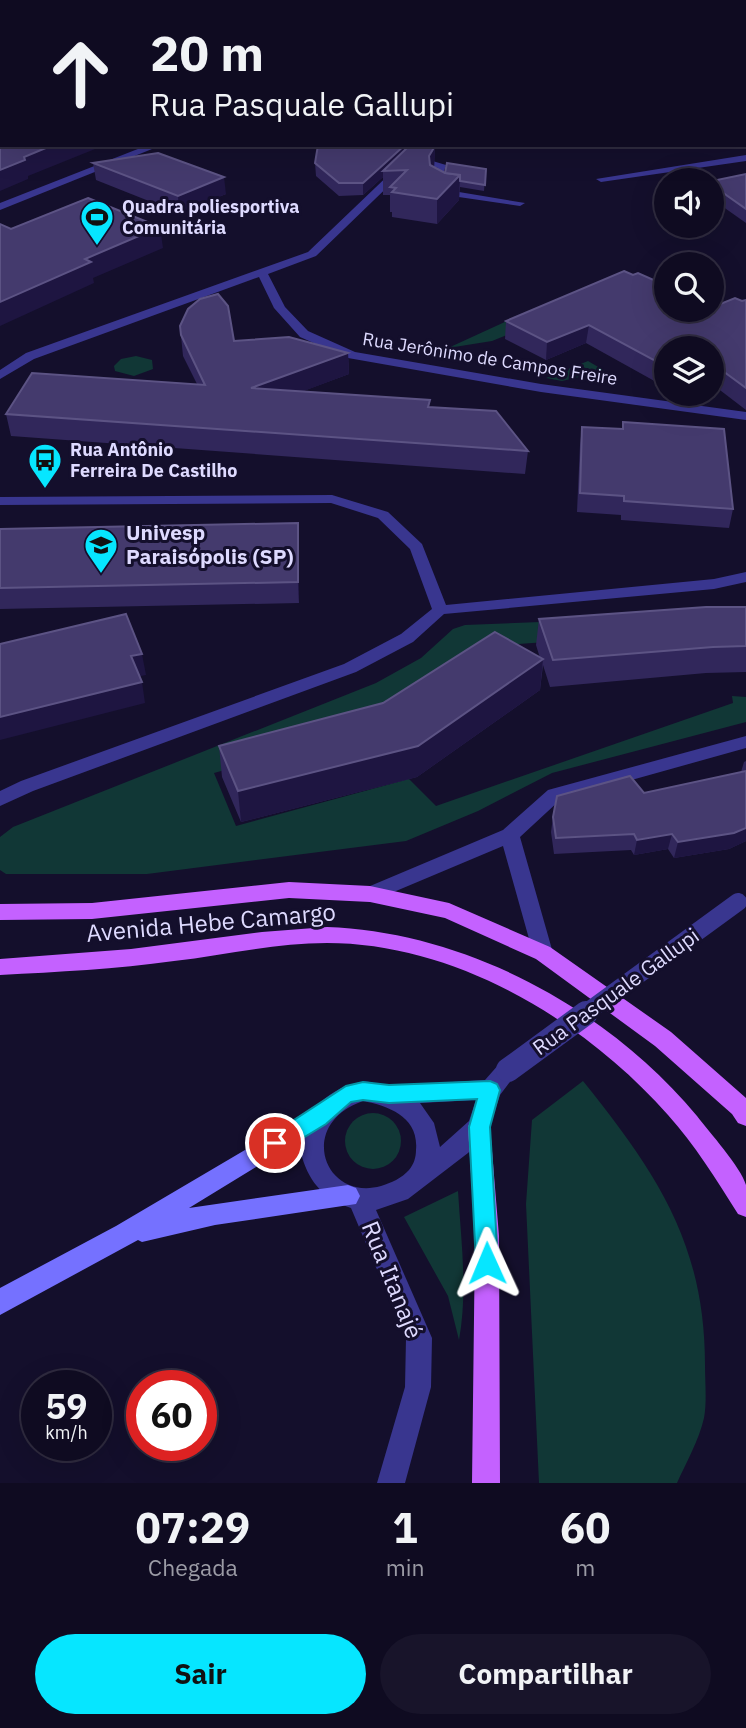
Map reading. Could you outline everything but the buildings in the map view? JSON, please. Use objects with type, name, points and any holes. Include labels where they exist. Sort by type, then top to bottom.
[{"type":"main road","name":"Avenida Hebe Camargo","points":[[0,912],[92,911],[289,890],[370,894],[449,911],[543,953],[663,1040],[740,1107],[746,1116]]},
{"type":"main road","name":"Avenida Hebe Camargo","points":[[0,967],[125,959],[283,938],[347,936],[429,951],[480,969],[547,1000],[640,1073],[688,1119],[732,1180],[746,1206]]},
{"type":"main road","points":[[479,1127],[487,1236],[486,1483]]},
{"type":"street","points":[[0,206],[152,147]]},
{"type":"street","points":[[0,374],[30,356],[263,274],[312,254],[424,147]]},
{"type":"street","points":[[601,179],[746,158]]},
{"type":"street","name":"Rua Jerônimo de Campos Freire","points":[[263,274],[280,308],[304,334],[352,355],[541,388],[746,416]]},
{"type":"street","points":[[0,501],[332,499],[383,515],[417,547],[440,610]]},
{"type":"street","points":[[0,799],[27,786],[350,668],[407,638],[440,610],[714,584],[746,577]]},
{"type":"street","points":[[370,894],[510,835],[554,795],[746,742]]},
{"type":"street","points":[[0,806],[27,786]]},
{"type":"street","points":[[510,835],[543,953]]},
{"type":"street","name":"Rua Pasquale Gallupi","points":[[479,1127],[490,1090],[509,1070],[742,900]]},
{"type":"street","points":[[0,1302],[125,1234],[318,1117],[346,1095],[363,1091],[389,1094],[490,1090]]},
{"type":"street","points":[[389,1094],[414,1108],[424,1122],[429,1139],[429,1157],[421,1174]]},
{"type":"street","points":[[318,1117],[311,1135],[311,1153],[317,1171],[330,1186],[354,1198]]},
{"type":"street","points":[[125,1234],[215,1214],[354,1198],[388,1197],[408,1188],[421,1174],[460,1146],[479,1127]]},
{"type":"street","name":"Rua Itanajé","points":[[354,1198],[418,1338],[418,1387],[391,1483]]},
{"type":"lane","points":[[413,159],[443,167],[435,180],[435,187],[445,192],[520,203]]},
{"type":"green space","points":[[507,321],[522,329],[492,341],[448,348]]},
{"type":"green space","points":[[136,356],[152,360],[153,369],[134,376],[115,371],[114,366],[121,359]]},
{"type":"green space","points":[[588,361],[605,371],[562,381],[546,378]]},
{"type":"green space","points":[[617,619],[588,639],[506,645],[377,728],[214,773],[236,826],[409,779],[436,806],[733,703],[732,696],[746,697],[746,722],[552,773],[478,811],[406,841],[147,874],[6,874],[0,870],[0,837],[13,827],[376,683],[421,658],[453,629],[465,625]]},
{"type":"green space","points":[[583,1081],[654,1179],[686,1246],[696,1282],[703,1322],[705,1412],[699,1435],[677,1483],[539,1483],[526,1204],[532,1120]]},
{"type":"green space","points":[[367,1113],[379,1113],[389,1117],[397,1125],[401,1141],[397,1157],[389,1165],[379,1169],[367,1169],[357,1165],[349,1157],[345,1147],[345,1135],[349,1125],[357,1117]]},
{"type":"green space","points":[[458,1191],[463,1284],[459,1340],[448,1296],[404,1217]]},
{"type":"place","name":"Quadra poliesportiva Comunitária","points":[[97,247]]},
{"type":"place","name":"Rua Antônio Ferreira De Castilho","points":[[45,490]]},
{"type":"place","name":"Univesp Paraisópolis (SP)","points":[[101,575]]},
{"type":"route","points":[[275,1143],[318,1117],[346,1095],[363,1091],[382,1091],[389,1094],[490,1090],[479,1127],[487,1263]]}]
